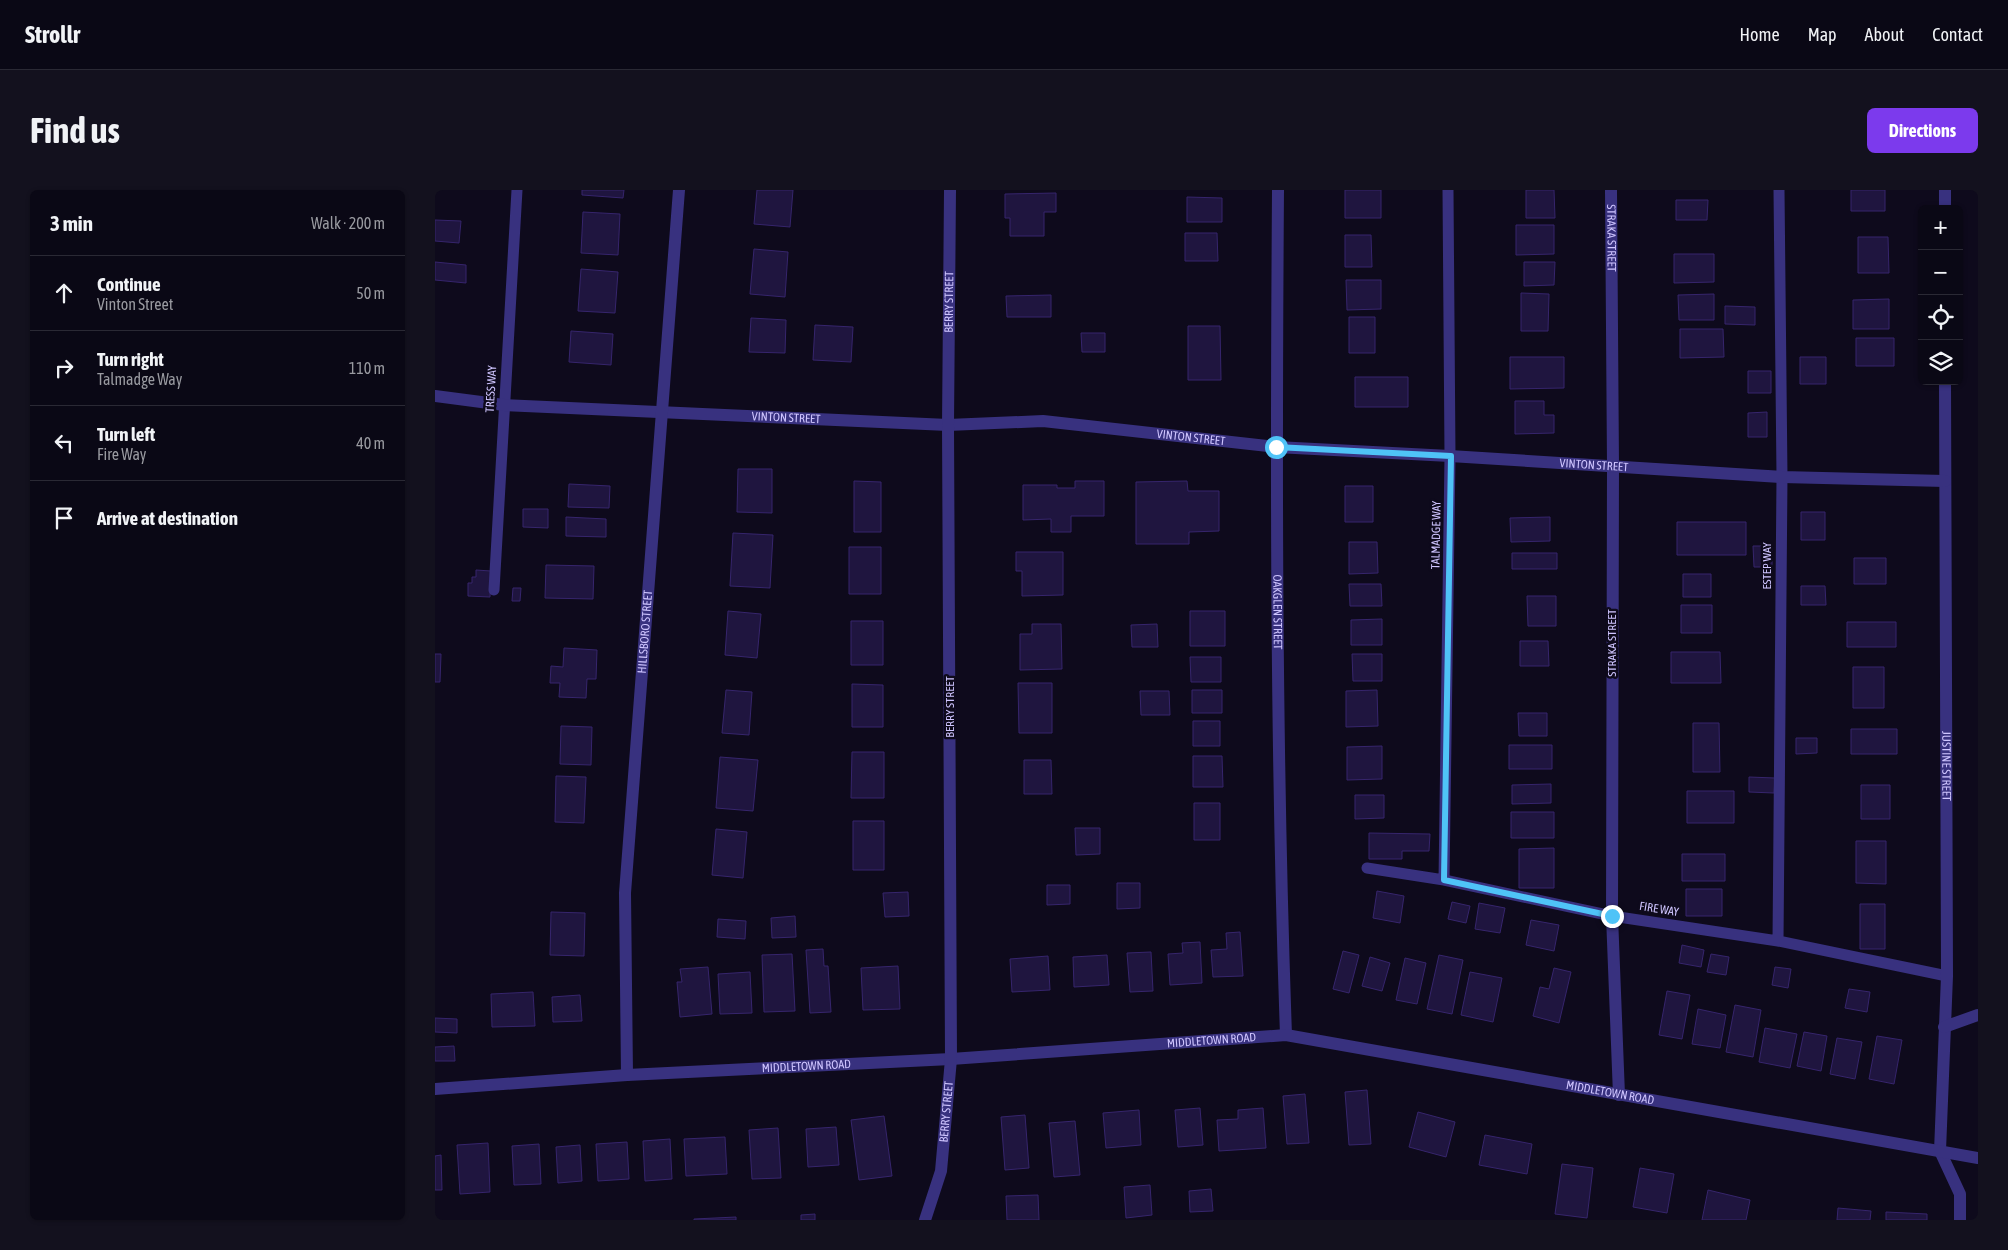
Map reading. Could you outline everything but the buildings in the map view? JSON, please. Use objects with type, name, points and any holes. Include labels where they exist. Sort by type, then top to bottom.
[{"type":"street","name":"HILLSBORO STREET","points":[[627,1075],[625,894],[679,190]]},
{"type":"street","name":"BERRY STREET","points":[[925,1220],[941,1171],[951,1059],[948,425],[950,190]]},
{"type":"street","name":"OAKGLEN STREET","points":[[1278,190],[1276,447],[1281,856],[1286,1035]]},
{"type":"street","name":"STRAKA STREET","points":[[1611,190],[1613,466],[1612,916],[1619,1095]]},
{"type":"street","points":[[1945,190],[1945,205]]},
{"type":"street","name":"JUSTINE STREET","points":[[1940,1151],[1947,976],[1945,385]]},
{"type":"street","name":"VINTON STREET","points":[[435,396],[504,405],[948,425],[1043,421],[1276,447],[1781,477],[1945,481]]},
{"type":"street","points":[[1944,1027],[1978,1014]]},
{"type":"street","name":"MIDDLETOWN ROAD","points":[[435,1089],[627,1075],[951,1059],[1286,1035],[1978,1158]]},
{"type":"street","points":[[1940,1151],[1960,1194],[1959,1220]]},
{"type":"lane","name":"TRESS WAY","points":[[494,590],[517,190]]},
{"type":"lane","name":"TALMADGE WAY","points":[[1444,880],[1451,456],[1448,190]]},
{"type":"lane","name":"ESTEP WAY","points":[[1777,942],[1781,477],[1779,190]]},
{"type":"lane","name":"FIRE WAY","points":[[1367,868],[1444,880],[1612,916],[1777,942],[1947,976]]},
{"type":"route","points":[[1276,447],[1451,456],[1444,880],[1612,916]]}]
